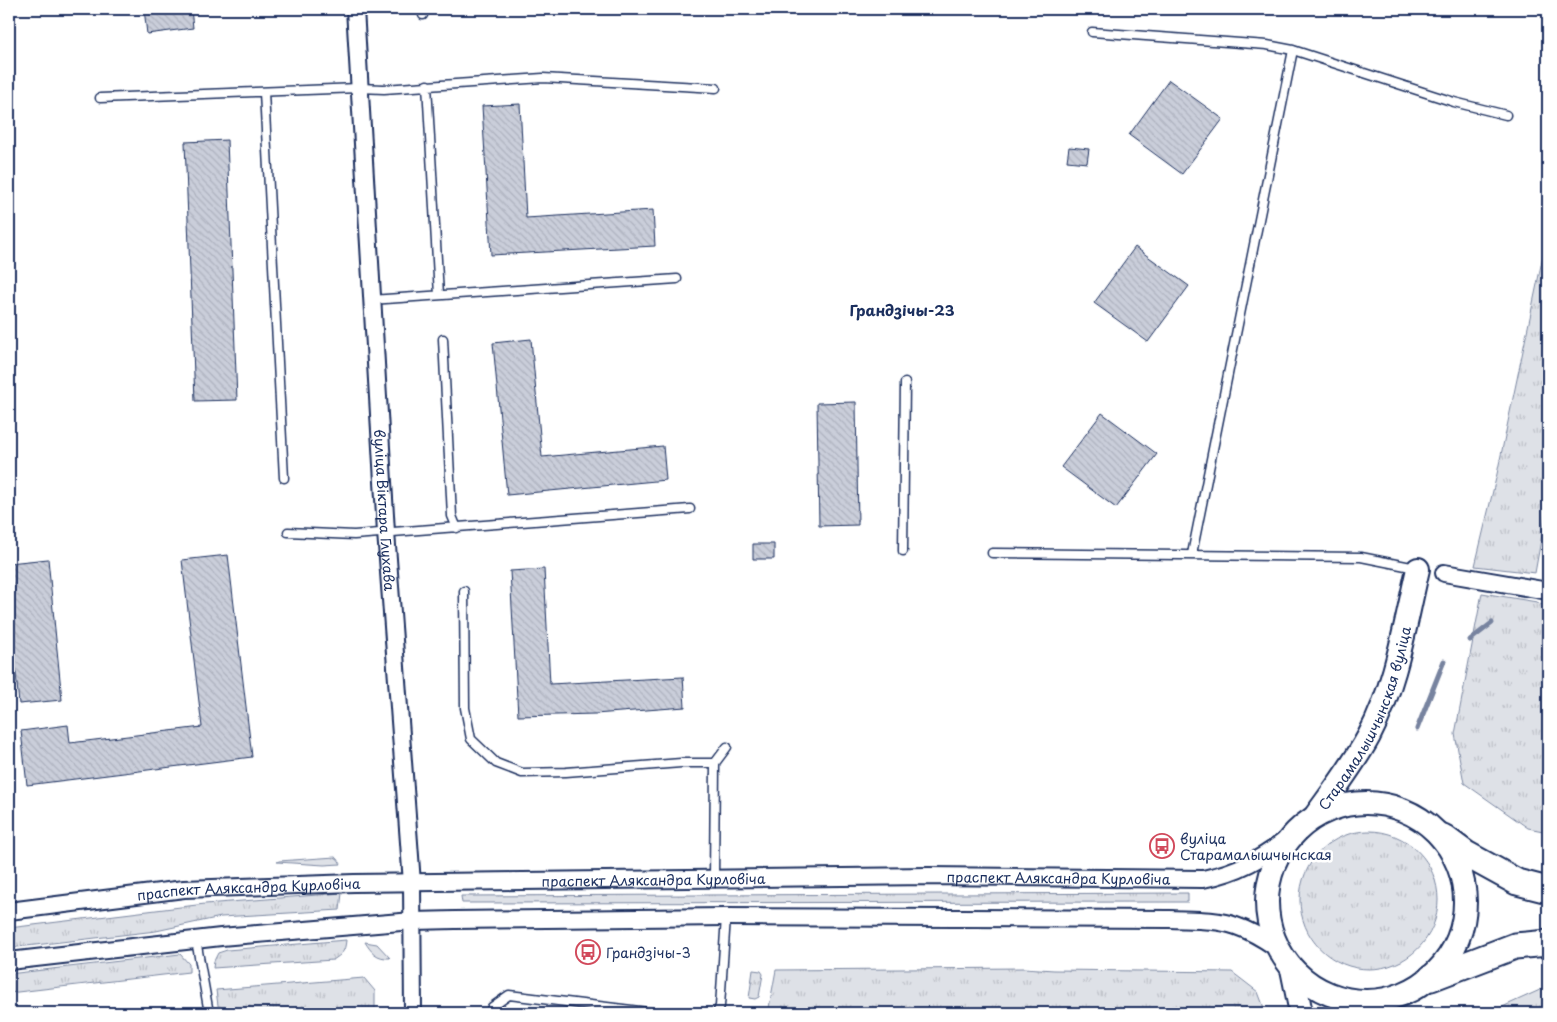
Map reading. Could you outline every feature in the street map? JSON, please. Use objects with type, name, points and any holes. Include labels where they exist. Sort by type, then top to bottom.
[{"type":"main road","name":"Старамалышчынская вуліца","points":[[1316,816],[1364,746],[1387,694],[1399,652],[1418,569]]},
{"type":"main road","name":"Старамалышчынская вуліца","points":[[1370,802],[1393,806],[1410,812],[1425,821],[1443,837],[1458,861],[1464,881],[1466,909],[1462,930],[1454,949],[1444,965],[1430,978],[1408,993],[1378,1007],[1362,1002],[1341,999],[1315,988],[1292,969],[1278,948],[1267,915],[1267,892],[1274,864],[1290,837],[1316,816],[1343,805],[1370,802]]},
{"type":"main road","points":[[1443,837],[1466,854],[1517,882],[1548,890]]},
{"type":"main road","points":[[1430,978],[1515,946],[1548,943]]},
{"type":"main road","name":"Старамалышчынская вуліца","points":[[1292,969],[1301,1013]]},
{"type":"street","name":"вуліца Віктара Глухава","points":[[355,9],[386,532],[412,883],[413,1013]]},
{"type":"street","points":[[1444,573],[1548,591]]},
{"type":"street","name":"праспект Аляксандра Курловіча","points":[[9,911],[184,889],[412,883],[929,876],[1203,879],[1220,876],[1243,868],[1264,856],[1290,837]]},
{"type":"street","points":[[9,961],[196,940],[413,921],[726,917],[1170,919],[1204,921],[1235,926],[1259,936],[1278,948]]},
{"type":"lane","points":[[1092,32],[1267,45],[1294,50],[1454,102],[1506,115]]},
{"type":"lane","points":[[1192,554],[1294,50]]},
{"type":"lane","points":[[100,98],[359,88],[384,89],[543,78],[716,88]]},
{"type":"lane","points":[[427,85],[439,295]]},
{"type":"lane","points":[[264,92],[284,478]]},
{"type":"lane","points":[[371,300],[677,279]]},
{"type":"lane","points":[[443,339],[452,516],[457,528]]},
{"type":"lane","points":[[903,551],[905,383]]},
{"type":"lane","points":[[288,532],[354,535],[690,509]]},
{"type":"lane","points":[[992,553],[1361,557],[1418,569]]},
{"type":"lane","points":[[464,591],[465,708],[471,738],[496,763],[522,773],[566,772],[681,763],[715,763]]},
{"type":"lane","points":[[714,879],[715,763],[727,747]]},
{"type":"lane","points":[[717,1013],[720,1006],[726,917]]},
{"type":"lane","points":[[196,940],[209,1013]]},
{"type":"lane","points":[[489,1013],[492,1007],[510,995],[656,1013]]},
{"type":"green space","points":[[1548,232],[1548,501],[1535,573],[1475,566],[1497,474]]},
{"type":"green space","points":[[1482,593],[1537,602],[1548,608],[1548,715],[1545,730],[1548,730],[1548,832],[1528,828],[1464,783],[1455,734]]},
{"type":"green space","points":[[1369,831],[1383,832],[1396,836],[1408,842],[1418,851],[1427,861],[1433,873],[1437,886],[1437,914],[1433,927],[1427,939],[1418,949],[1408,958],[1396,964],[1383,968],[1369,969],[1355,968],[1342,964],[1330,958],[1320,949],[1311,939],[1305,927],[1301,914],[1300,900],[1301,886],[1305,873],[1311,861],[1320,851],[1330,842],[1342,836],[1355,832]]},
{"type":"green space","points":[[335,857],[341,864],[324,865],[277,862],[279,861]]},
{"type":"green space","points":[[342,893],[340,910],[221,917],[156,931],[9,948],[9,928],[205,904]]},
{"type":"green space","points":[[1188,893],[1188,902],[462,903],[461,896]]},
{"type":"green space","points":[[346,940],[342,952],[333,960],[213,968],[218,953],[227,950]]},
{"type":"green space","points":[[365,942],[377,944],[390,958],[375,954]]},
{"type":"green space","points":[[180,954],[189,964],[189,972],[9,993],[9,974]]},
{"type":"green space","points":[[1024,968],[1232,972],[1258,992],[1266,1013],[768,1013],[776,970]]},
{"type":"green space","points":[[753,970],[761,971],[763,974],[759,997],[755,999],[749,998]]},
{"type":"green space","points":[[364,978],[375,991],[375,1013],[219,1013],[216,990]]},
{"type":"green space","points":[[1542,989],[1548,989],[1548,1013],[1489,1013]]},
{"type":"building","points":[[144,9],[191,9],[193,28],[147,34]]},
{"type":"building","points":[[1169,80],[1223,119],[1182,174],[1129,135]]},
{"type":"building","points":[[520,104],[526,218],[653,210],[655,246],[491,255],[482,106]]},
{"type":"building","points":[[227,140],[237,400],[195,401],[185,142]]},
{"type":"building","points":[[1069,147],[1089,149],[1087,163],[1067,161]]},
{"type":"building","points":[[1135,247],[1189,286],[1148,342],[1094,303]]},
{"type":"building","points":[[531,339],[542,457],[663,446],[666,480],[507,495],[493,343]]},
{"type":"building","points":[[856,402],[858,525],[819,526],[817,403]]},
{"type":"building","points":[[1102,413],[1157,454],[1116,508],[1061,467]]},
{"type":"building","points":[[753,544],[774,544],[774,559],[753,559]]},
{"type":"building","points":[[228,555],[252,757],[27,785],[21,731],[68,725],[70,743],[202,727],[182,560]]},
{"type":"building","points":[[48,559],[62,700],[19,704],[9,603],[9,563]]},
{"type":"building","points":[[544,569],[550,684],[683,677],[685,707],[595,714],[518,716],[510,571]]},
{"type":"waterway","points":[[1470,640],[1492,623]]},
{"type":"waterway","points":[[1417,729],[1444,661]]},
{"type":"place","name":"вуліца Старамалышчынская","points":[[1162,846]]},
{"type":"place","name":"Грандзічы-3","points":[[588,952]]},
{"type":"district","name":"Грандзічы-23","points":[[902,309]]}]
